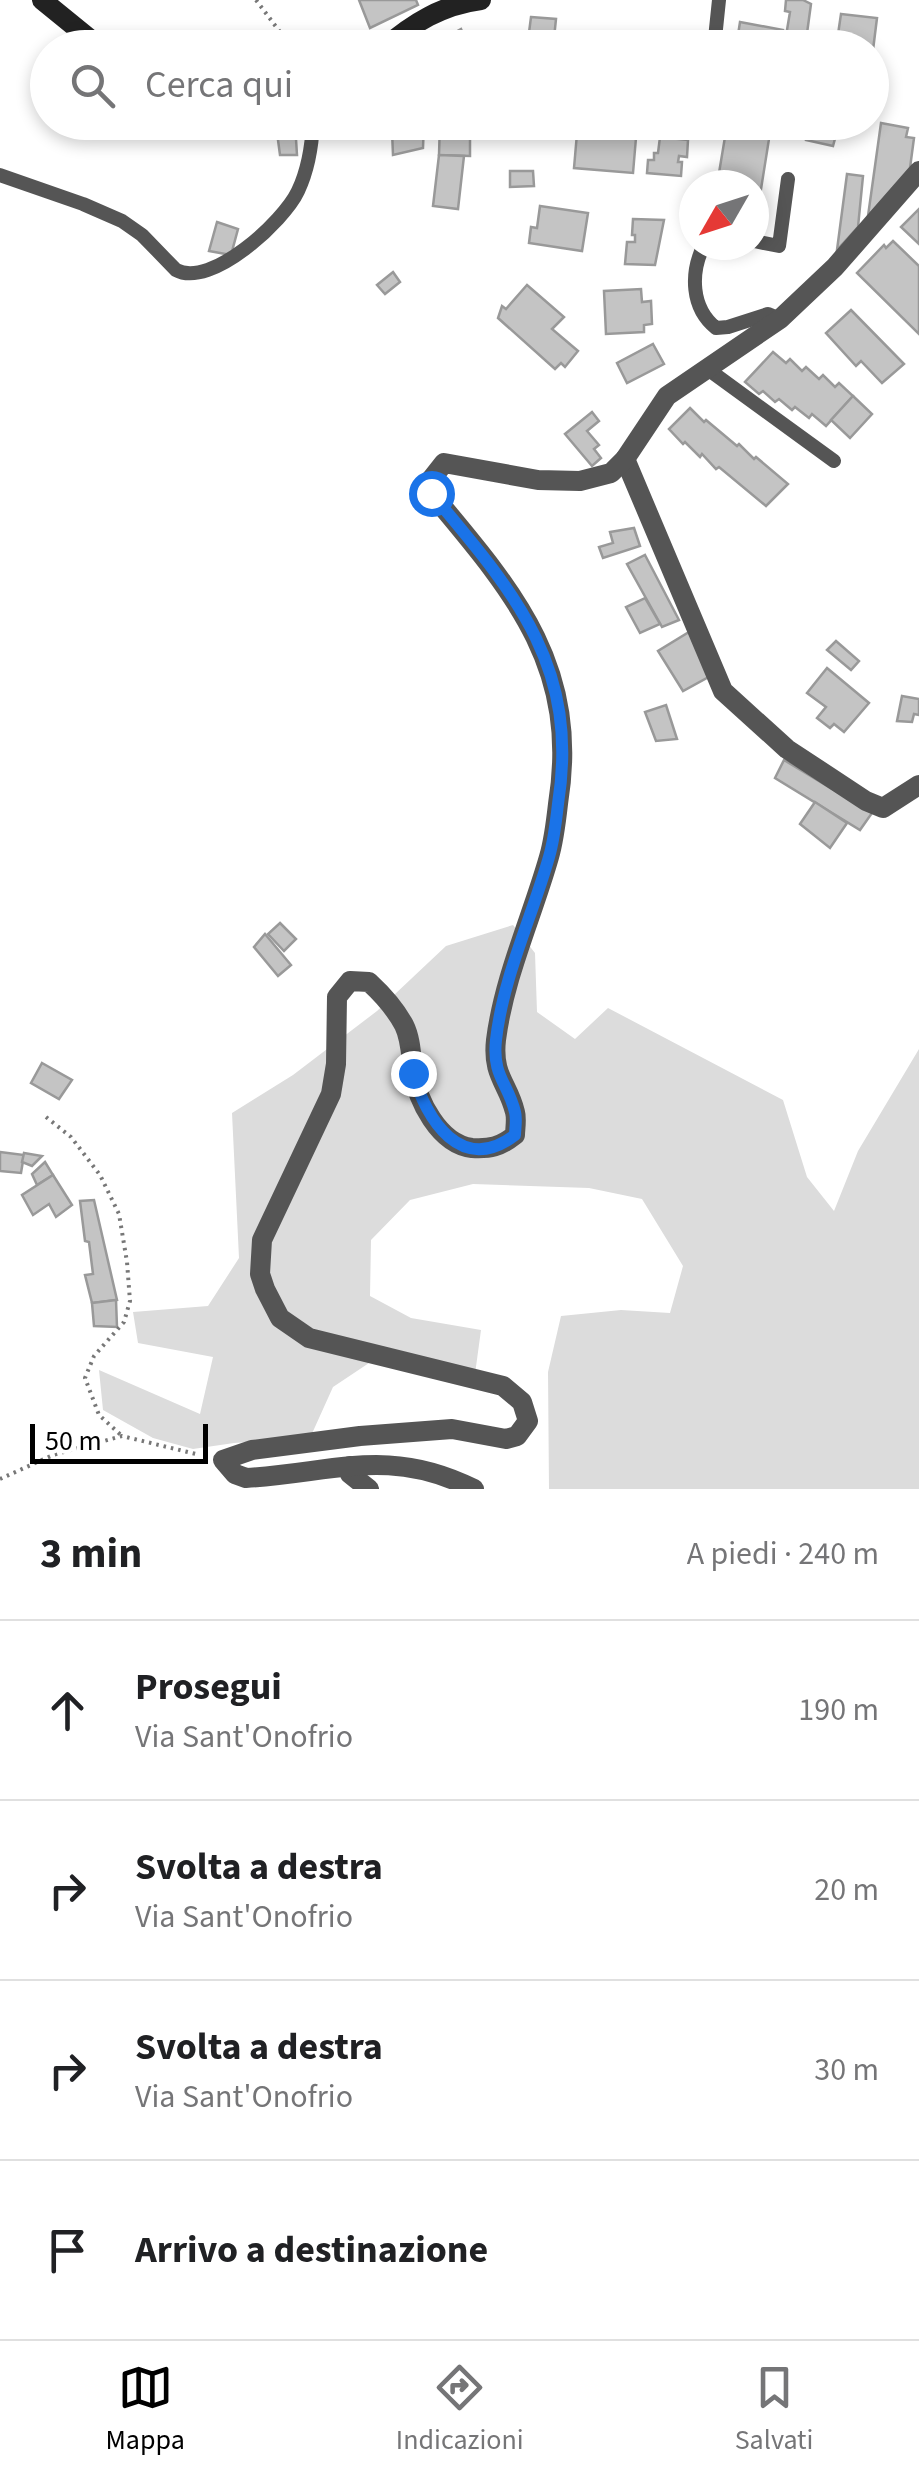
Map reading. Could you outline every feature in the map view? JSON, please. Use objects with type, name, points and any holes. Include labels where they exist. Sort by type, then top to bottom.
[{"type":"street","points":[[42,0],[80,30]]},
{"type":"street","points":[[407,30],[457,4],[480,0]]},
{"type":"street","points":[[474,1489],[430,1469],[370,1464],[246,1478],[223,1460],[287,1446],[452,1429],[506,1439],[518,1436],[528,1421],[522,1402],[503,1386],[338,1347],[292,1329],[272,1306],[260,1274],[262,1240],[331,1094],[336,1064],[337,996],[350,981],[369,982],[404,1026],[419,1094],[430,1118],[447,1136],[464,1147],[486,1149],[501,1146],[515,1135],[515,1112],[496,1068],[496,1041],[550,854],[564,748],[560,709],[548,660],[518,603],[431,493],[429,482],[444,462],[538,480],[580,481],[611,473],[625,459],[667,396],[780,319],[834,267],[919,170]]},
{"type":"street","points":[[625,459],[723,690],[787,750],[866,801],[884,808],[919,785]]},
{"type":"street","points":[[350,1466],[350,1474],[369,1489]]},
{"type":"lane","points":[[716,30],[720,0]]},
{"type":"lane","points":[[0,175],[102,211],[142,235],[176,270],[202,274],[227,262],[290,204],[306,170],[310,140]]},
{"type":"lane","points":[[769,244],[779,246],[788,179]]},
{"type":"lane","points":[[697,260],[696,300],[703,317],[716,328],[728,328],[768,314],[780,319]]},
{"type":"lane","points":[[709,370],[834,461]]},
{"type":"path","points":[[256,0],[278,30]]},
{"type":"path","points":[[46,1117],[71,1137],[100,1175],[119,1214],[130,1301],[124,1322],[94,1356],[85,1378],[99,1415],[122,1436]]},
{"type":"path","points":[[0,1479],[52,1455],[122,1436],[223,1460]]},
{"type":"shaded area","points":[[513,925],[535,953],[537,1012],[575,1039],[608,1008],[783,1100],[807,1177],[834,1211],[858,1151],[919,1049],[919,1489],[549,1489],[548,1372],[561,1316],[621,1310],[670,1313],[683,1266],[642,1199],[589,1188],[473,1184],[410,1200],[371,1240],[370,1296],[411,1318],[481,1330],[475,1374],[372,1361],[333,1387],[310,1438],[193,1449],[153,1438],[103,1410],[99,1370],[200,1414],[213,1357],[138,1343],[133,1312],[208,1306],[239,1258],[232,1113],[293,1075],[377,1011],[446,946]]},
{"type":"building","points":[[359,0],[416,0],[418,5],[370,28]]},
{"type":"building","points":[[786,0],[811,4],[807,30],[787,30],[790,12],[785,11]]},
{"type":"building","points":[[841,14],[877,18],[876,30],[839,30]]},
{"type":"building","points":[[531,17],[556,19],[555,30],[529,30]]},
{"type":"building","points":[[740,22],[783,30],[739,30]]},
{"type":"building","points":[[889,124],[908,128],[906,137],[914,138],[910,168],[868,216],[879,140],[889,140]]},
{"type":"building","points":[[278,140],[296,140],[297,155],[280,155]]},
{"type":"building","points":[[392,140],[423,140],[423,148],[393,155]]},
{"type":"building","points":[[439,140],[470,140],[470,156],[439,155]]},
{"type":"building","points":[[576,140],[636,140],[633,173],[574,168]]},
{"type":"building","points":[[660,140],[688,140],[687,157],[679,156],[679,176],[647,173],[648,160],[654,160],[654,153],[658,153]]},
{"type":"building","points":[[724,140],[769,140],[764,170],[720,170]]},
{"type":"building","points":[[806,140],[835,140],[833,146]]},
{"type":"building","points":[[439,155],[464,156],[458,209],[433,206]]},
{"type":"building","points":[[510,171],[533,171],[534,186],[510,187]]},
{"type":"building","points":[[847,174],[863,176],[858,227],[837,250]]},
{"type":"building","points":[[540,206],[588,213],[582,251],[529,243],[531,227],[537,228]]},
{"type":"building","points":[[919,209],[919,244],[901,227]]},
{"type":"building","points":[[633,219],[664,220],[655,265],[625,264],[627,242],[635,242]]},
{"type":"building","points":[[217,222],[238,229],[231,255],[209,251]]},
{"type":"building","points":[[893,241],[919,266],[919,334],[857,273]]},
{"type":"building","points":[[393,272],[400,282],[385,294],[377,285]]},
{"type":"building","points":[[527,285],[564,317],[552,329],[578,351],[565,367],[561,363],[555,369],[498,318],[502,306],[506,309]]},
{"type":"building","points":[[641,289],[642,302],[651,301],[652,324],[644,325],[644,332],[606,334],[604,291]]},
{"type":"building","points":[[851,310],[904,364],[882,383],[861,361],[856,366],[826,333]]},
{"type":"building","points":[[653,344],[664,364],[627,383],[617,363]]},
{"type":"building","points":[[773,352],[786,363],[790,359],[802,371],[806,367],[819,379],[823,375],[835,387],[839,383],[853,396],[826,426],[812,414],[809,418],[779,399],[775,402],[763,391],[759,394],[745,382]]},
{"type":"building","points":[[853,396],[872,414],[850,438],[831,420]]},
{"type":"building","points":[[690,408],[788,484],[766,506],[702,454],[700,457],[683,444],[669,429]]},
{"type":"building","points":[[592,412],[599,421],[587,431],[599,445],[594,449],[601,458],[592,466],[565,434]]},
{"type":"building","points":[[634,528],[640,546],[603,558],[599,547],[613,543],[610,532]]},
{"type":"building","points":[[645,555],[679,620],[662,627],[627,564]]},
{"type":"building","points":[[645,598],[660,624],[640,633],[626,607]]},
{"type":"building","points":[[689,632],[714,674],[683,691],[658,651]]},
{"type":"building","points":[[836,641],[859,661],[851,670],[827,650]]},
{"type":"building","points":[[827,668],[869,703],[844,732],[817,718],[826,707],[807,693]]},
{"type":"building","points":[[902,696],[919,699],[919,715],[914,714],[912,722],[897,721]]},
{"type":"building","points":[[666,705],[677,739],[656,741],[645,712]]},
{"type":"building","points":[[784,760],[872,813],[860,830],[775,778]]},
{"type":"building","points":[[815,802],[847,823],[830,848],[800,824]]},
{"type":"building","points":[[280,923],[296,939],[284,951],[268,934]]},
{"type":"building","points":[[265,934],[291,965],[278,976],[254,947]]},
{"type":"building","points":[[42,1063],[72,1080],[59,1099],[31,1083]]},
{"type":"building","points":[[0,1152],[24,1155],[21,1173],[0,1171]]},
{"type":"building","points":[[24,1153],[42,1156],[32,1166],[22,1162]]},
{"type":"building","points":[[45,1162],[53,1175],[37,1185],[32,1174]]},
{"type":"building","points":[[53,1175],[72,1205],[56,1217],[49,1204],[33,1215],[22,1195]]},
{"type":"building","points":[[94,1200],[117,1300],[92,1303],[85,1275],[93,1274],[80,1201]]},
{"type":"building","points":[[116,1300],[117,1327],[94,1326],[92,1303]]},
{"type":"route","points":[[413,1073],[430,1118],[464,1147],[501,1146],[515,1135],[515,1112],[496,1068],[496,1041],[502,1009],[550,854],[564,748],[560,709],[548,660],[518,603],[431,493]]}]
